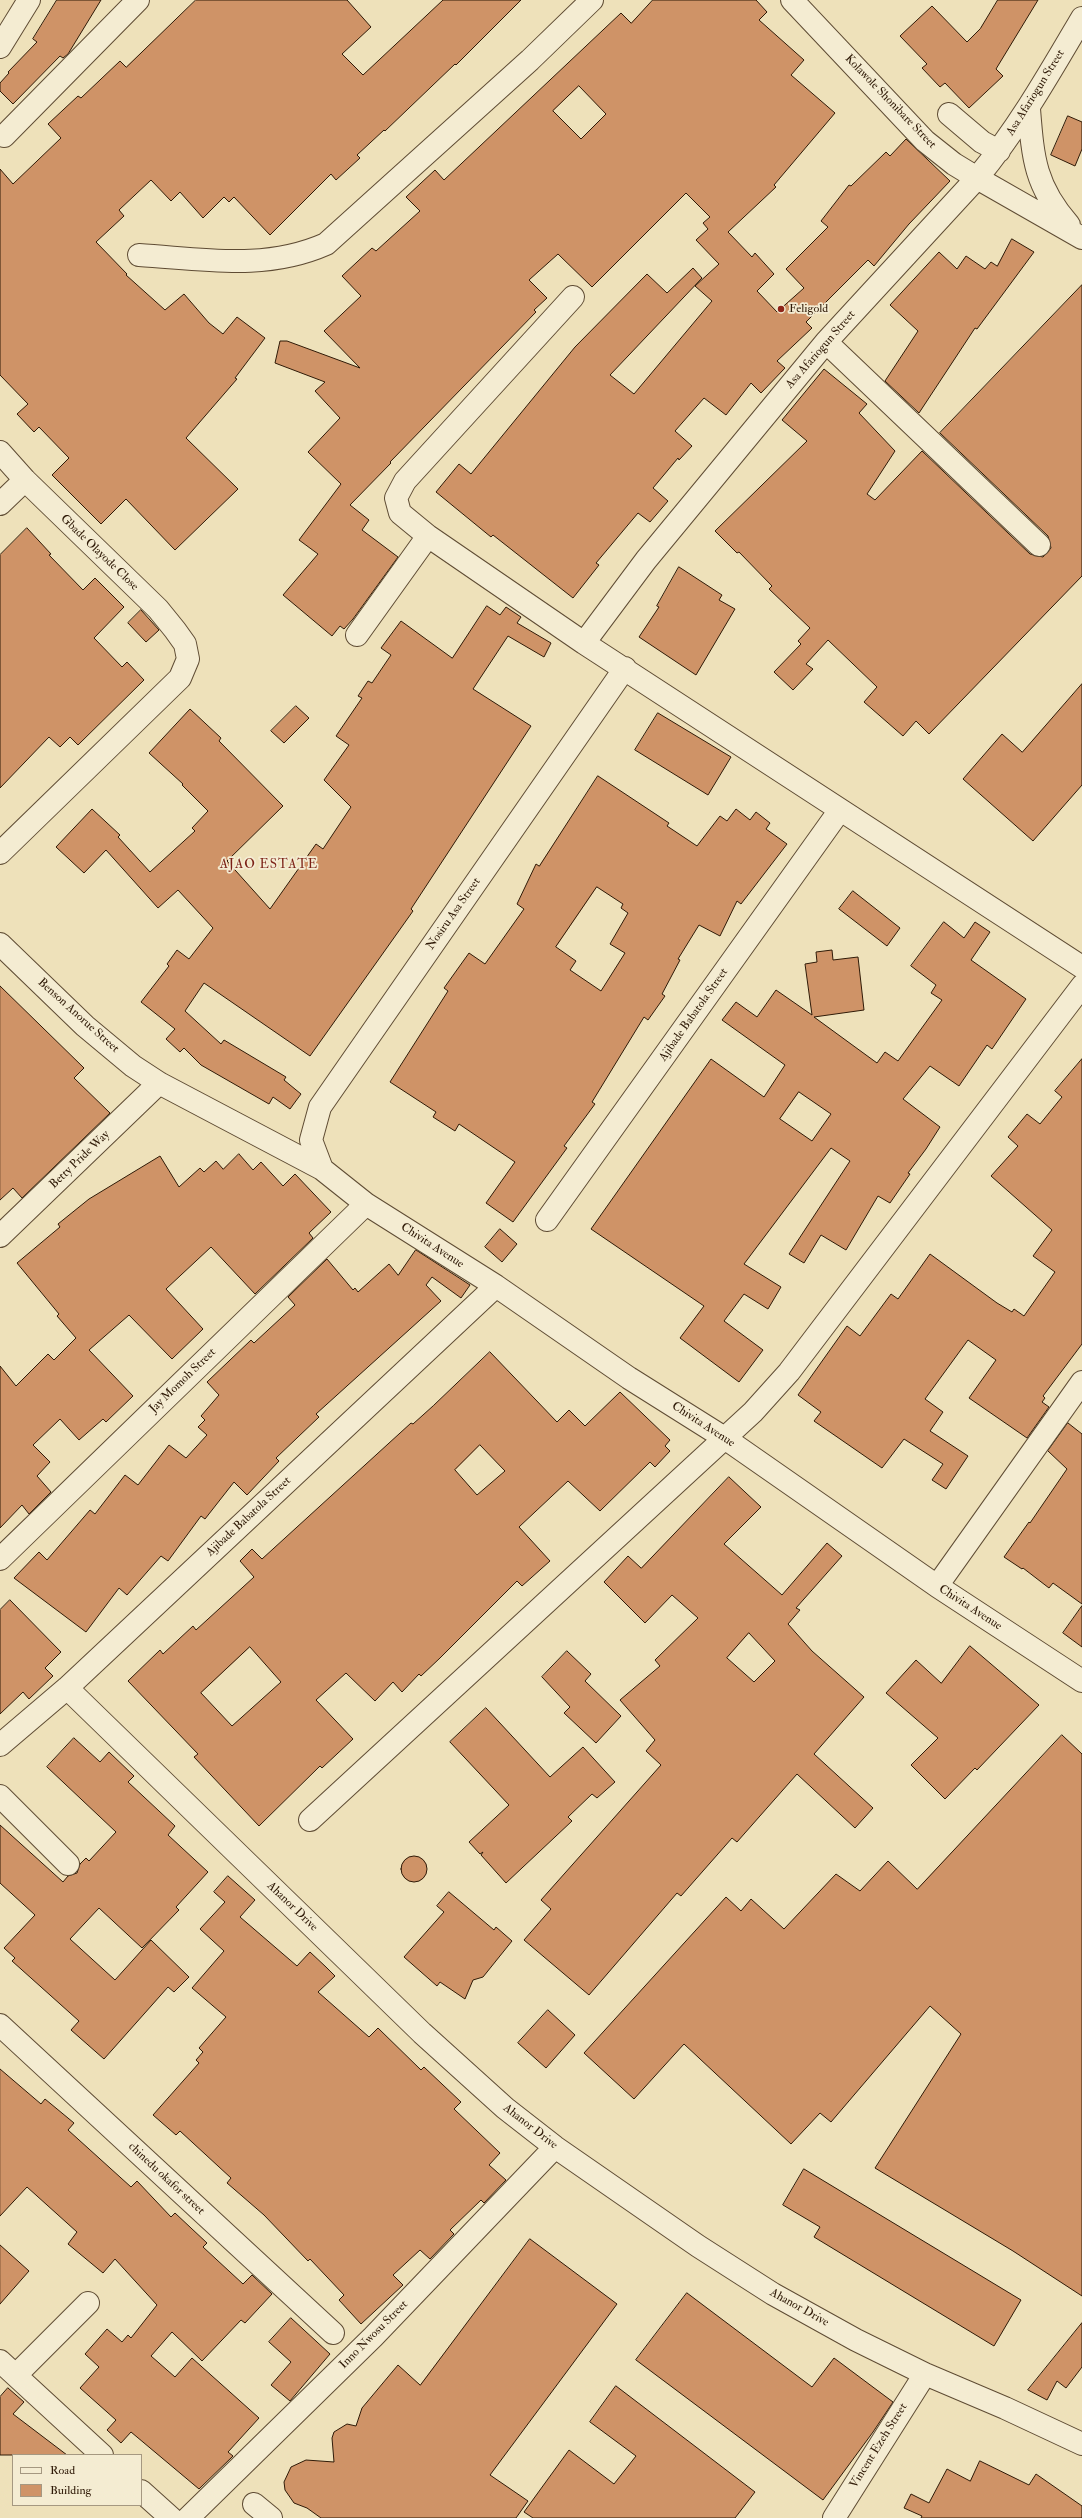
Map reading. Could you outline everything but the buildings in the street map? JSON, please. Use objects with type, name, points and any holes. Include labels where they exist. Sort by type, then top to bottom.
[{"type":"street","points":[[0,47],[29,0]]},
{"type":"street","points":[[4,136],[138,0]]},
{"type":"street","points":[[139,255],[249,262],[275,260],[303,254],[326,244],[530,60],[592,0]]},
{"type":"street","name":"Kolawole Shonibare Street","points":[[792,0],[925,141],[954,164],[1080,237]]},
{"type":"street","name":"Asa Afariogun Street","points":[[584,643],[646,560],[826,342],[977,178],[999,152],[1029,109],[1082,18]]},
{"type":"street","points":[[1029,109],[1033,152],[1040,182],[1053,207],[1080,237]]},
{"type":"street","points":[[949,114],[982,142],[999,152]]},
{"type":"street","points":[[573,297],[405,481],[396,498],[400,512],[428,536],[584,643],[625,668],[1082,967]]},
{"type":"street","points":[[826,342],[1039,545]]},
{"type":"street","name":"Gbade Olayode Close","points":[[0,452],[25,480],[158,609],[185,644],[188,659],[180,678],[0,853]]},
{"type":"street","points":[[0,504],[25,480]]},
{"type":"street","points":[[357,635],[428,536]]},
{"type":"street","name":"Nosiru Asa Street","points":[[322,1169],[311,1140],[320,1107],[625,668]]},
{"type":"street","name":"Ajibade Babatola Street","points":[[547,1220],[840,810]]},
{"type":"street","name":"Benson Anorue Street","points":[[0,944],[85,1026],[133,1066],[159,1083],[322,1169]]},
{"type":"street","points":[[310,1820],[726,1439],[753,1412],[789,1372],[1082,986]]},
{"type":"street","name":"Betty Pride Way","points":[[0,1236],[159,1083]]},
{"type":"street","name":"Chivita Avenue","points":[[322,1169],[366,1204],[496,1286],[629,1378],[726,1439],[937,1586],[1082,1681]]},
{"type":"street","name":"Jay Momoh Street","points":[[0,1559],[366,1204]]},
{"type":"street","name":"Ajibade Babatola Street","points":[[0,1745],[67,1688],[496,1286]]},
{"type":"street","points":[[937,1586],[1082,1382]]},
{"type":"street","name":"Ahanor Drive","points":[[67,1688],[422,2033],[505,2108],[555,2147],[698,2246],[773,2294],[856,2340],[925,2374],[1082,2444]]},
{"type":"street","points":[[0,1796],[68,1864]]},
{"type":"street","name":"chinedu okafor street","points":[[0,2025],[333,2333]]},
{"type":"street","name":"Inno Nwosu Street","points":[[188,2518],[373,2337],[555,2147]]},
{"type":"street","points":[[88,2303],[8,2368],[101,2454]]},
{"type":"street","name":"Vincent Ezeh Street","points":[[834,2518],[925,2374]]},
{"type":"street","points":[[142,2492],[170,2518]]},
{"type":"street","points":[[254,2504],[271,2518]]},
{"type":"place","name":"Feligold","points":[[781,309]]},
{"type":"district","name":"AJAO ESTATE","points":[[269,865]]}]
